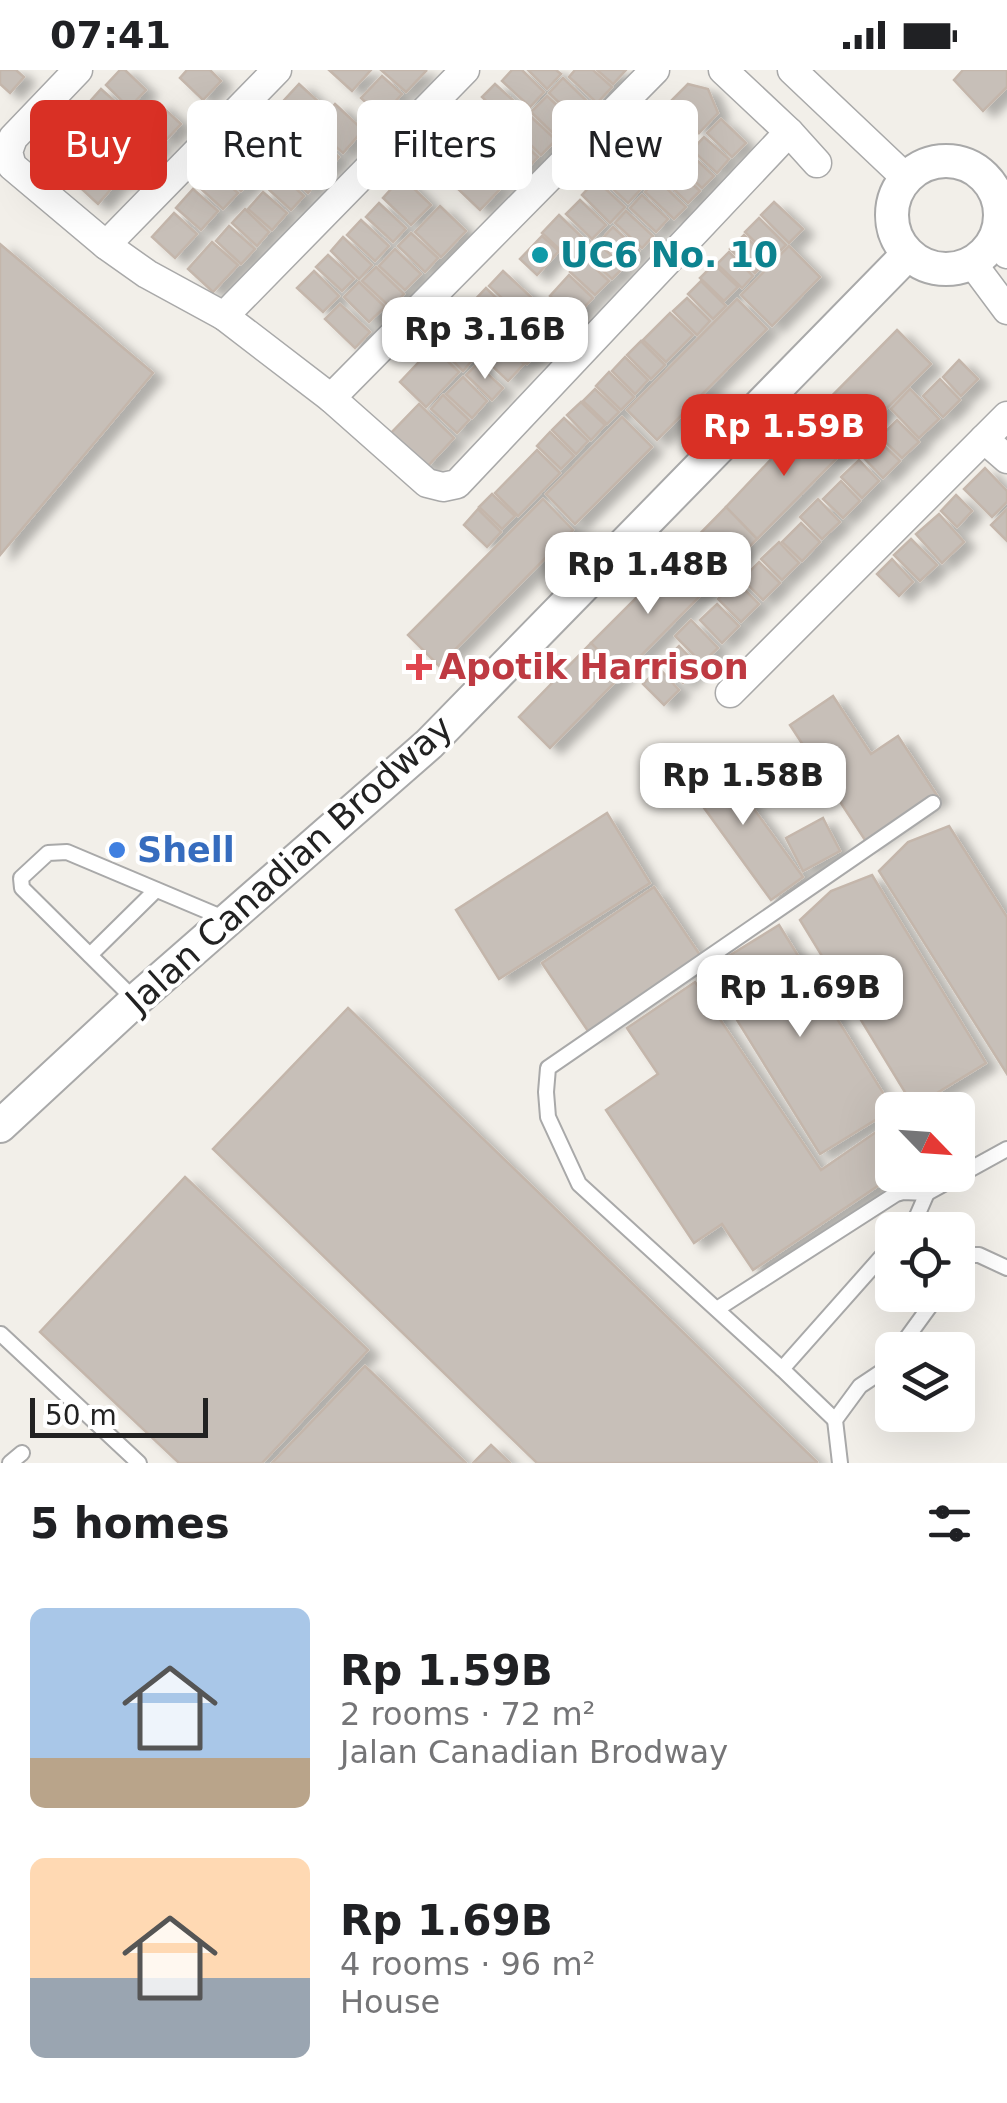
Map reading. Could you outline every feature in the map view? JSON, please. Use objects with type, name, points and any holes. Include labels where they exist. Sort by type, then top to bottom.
[{"type":"street","points":[[78,70],[13,138],[8,152],[12,166],[106,245],[147,274],[224,316],[331,398],[428,483],[444,487],[457,484],[789,132]]},
{"type":"street","points":[[106,245],[277,70]]},
{"type":"street","points":[[224,316],[465,70]]},
{"type":"street","points":[[331,398],[655,70]]},
{"type":"street","points":[[723,70],[817,163]]},
{"type":"street","points":[[792,70],[906,178]]},
{"type":"street","points":[[936,162],[996,164],[994,189],[1000,205],[1001,246],[956,268],[938,269],[908,254],[898,240],[892,208],[906,178],[936,162]]},
{"type":"street","name":"Jalan Canadian Brodway","points":[[0,1126],[136,1000],[429,744],[908,254]]},
{"type":"street","points":[[972,263],[1007,310]]},
{"type":"street","points":[[730,692],[1007,416]]},
{"type":"street","points":[[984,439],[1007,460]]},
{"type":"lane","points":[[840,1463],[835,1420],[579,1184],[548,1117],[548,1068],[933,803]]},
{"type":"lane","points":[[136,1000],[22,888],[21,878],[48,853],[67,852],[229,920]]},
{"type":"lane","points":[[90,955],[156,890]]},
{"type":"lane","points":[[716,1309],[896,1194],[927,1193],[1007,1149]]},
{"type":"lane","points":[[919,1212],[927,1193]]},
{"type":"lane","points":[[975,1255],[1007,1268]]},
{"type":"lane","points":[[782,1369],[875,1264]]},
{"type":"lane","points":[[1,1334],[139,1463]]},
{"type":"lane","points":[[835,1420],[860,1386],[875,1376]]},
{"type":"building","points":[[0,70],[16,70],[24,77],[10,93],[0,84]]},
{"type":"building","points":[[120,70],[125,70],[146,90],[137,100],[121,100],[106,85]]},
{"type":"building","points":[[187,70],[210,70],[221,81],[203,100],[180,78]]},
{"type":"building","points":[[329,70],[371,70],[352,91]]},
{"type":"building","points":[[381,70],[424,70],[426,71],[406,92]]},
{"type":"building","points":[[512,70],[522,70],[544,92],[532,105],[532,100],[522,100],[502,81]]},
{"type":"building","points":[[528,70],[556,70],[561,74],[547,89]]},
{"type":"building","points":[[575,70],[593,70],[612,87],[600,100],[594,100],[569,77]]},
{"type":"building","points":[[597,70],[626,70],[613,84]]},
{"type":"building","points":[[963,70],[1007,70],[1007,87],[983,111],[954,80]]},
{"type":"building","points":[[382,76],[402,94],[397,100],[361,98]]},
{"type":"building","points":[[563,78],[586,100],[556,100],[549,93]]},
{"type":"building","points":[[299,84],[317,100],[284,100]]},
{"type":"building","points":[[495,84],[513,100],[485,100],[482,97]]},
{"type":"building","points":[[688,84],[708,89],[718,113],[699,133],[698,100],[672,100]]},
{"type":"building","points":[[101,89],[113,100],[91,100]]},
{"type":"building","points":[[547,96],[552,101],[552,132],[532,113]]},
{"type":"building","points":[[337,106],[357,124],[357,137],[343,153],[337,148]]},
{"type":"building","points":[[167,111],[181,124],[167,139]]},
{"type":"building","points":[[532,118],[552,136],[552,144],[541,155],[532,146]]},
{"type":"building","points":[[721,119],[746,143],[732,157],[707,133]]},
{"type":"building","points":[[704,137],[729,159],[717,173],[698,156],[698,144]]},
{"type":"building","points":[[698,161],[714,176],[702,188],[698,184]]},
{"type":"building","points":[[83,190],[110,190],[98,204]]},
{"type":"building","points":[[194,190],[218,211],[201,230],[176,208]]},
{"type":"building","points":[[202,190],[238,193],[223,209]]},
{"type":"building","points":[[269,190],[297,190],[304,196],[291,210]]},
{"type":"building","points":[[390,190],[415,190],[431,205],[411,225],[383,198]]},
{"type":"building","points":[[459,190],[499,190],[480,210]]},
{"type":"building","points":[[587,190],[607,190],[625,207],[610,223],[582,195]]},
{"type":"building","points":[[614,190],[640,190],[628,203]]},
{"type":"building","points":[[668,190],[686,207],[674,219],[645,192]]},
{"type":"building","points":[[674,190],[700,191],[688,203]]},
{"type":"building","points":[[263,192],[287,213],[272,230],[248,209]]},
{"type":"building","points":[[642,195],[668,219],[656,232],[630,208]]},
{"type":"building","points":[[580,200],[606,225],[592,239],[566,214]]},
{"type":"building","points":[[774,202],[803,229],[789,243],[761,215]]},
{"type":"building","points":[[379,203],[406,228],[393,242],[366,217]]},
{"type":"building","points":[[440,206],[466,231],[441,257],[415,232]]},
{"type":"building","points":[[245,209],[269,232],[257,246],[232,223]]},
{"type":"building","points":[[626,211],[653,236],[642,248],[615,223]]},
{"type":"building","points":[[174,213],[197,234],[175,258],[152,237]]},
{"type":"building","points":[[559,215],[589,244],[572,261],[542,233]]},
{"type":"building","points":[[759,218],[786,245],[772,259],[745,232]]},
{"type":"building","points":[[361,220],[389,246],[375,261],[347,235]]},
{"type":"building","points":[[229,226],[255,249],[241,264],[216,241]]},
{"type":"building","points":[[613,227],[639,251],[626,264],[601,240]]},
{"type":"building","points":[[411,233],[438,258],[425,272],[398,246]]},
{"type":"building","points":[[744,235],[769,259],[755,273],[730,249]]},
{"type":"building","name":"UC6 No. 10","points":[[542,236],[559,251],[537,275],[520,259]]},
{"type":"building","points":[[343,237],[372,265],[359,279],[331,251]]},
{"type":"building","points":[[212,242],[238,265],[213,292],[188,269]]},
{"type":"building","points":[[0,244],[153,373],[0,555]]},
{"type":"building","points":[[599,244],[624,267],[612,279],[587,256]]},
{"type":"building","points":[[789,246],[820,277],[772,326],[741,295]]},
{"type":"building","points":[[395,249],[421,274],[405,290],[379,266]]},
{"type":"building","points":[[729,252],[753,276],[742,288],[717,264]]},
{"type":"building","points":[[328,255],[354,279],[342,291],[316,267]]},
{"type":"building","points":[[584,258],[609,281],[595,295],[570,272]]},
{"type":"building","points":[[714,264],[738,287],[724,301],[700,278]]},
{"type":"building","points":[[376,267],[404,294],[391,308],[362,281]]},
{"type":"building","points":[[314,271],[339,296],[323,312],[297,288]]},
{"type":"building","points":[[503,271],[531,297],[517,312],[489,286]]},
{"type":"building","points":[[569,275],[593,298],[574,318],[550,296]]},
{"type":"building","points":[[701,281],[726,306],[713,319],[688,294]]},
{"type":"building","points":[[359,282],[385,307],[369,322],[344,297]]},
{"type":"building","points":[[486,288],[513,314],[497,331],[470,305]]},
{"type":"building","points":[[687,298],[710,321],[697,335],[673,311]]},
{"type":"building","points":[[737,299],[767,329],[657,440],[627,410]]},
{"type":"building","points":[[340,304],[370,332],[355,348],[325,319]]},
{"type":"building","points":[[535,304],[563,330],[545,350],[517,323]]},
{"type":"building","points":[[466,306],[494,333],[479,350],[450,323]]},
{"type":"building","points":[[670,313],[693,335],[666,362],[643,340]]},
{"type":"building","points":[[447,326],[477,355],[463,371],[433,342]]},
{"type":"building","points":[[515,328],[540,351],[527,364],[503,341]]},
{"type":"building","points":[[897,330],[931,364],[842,453],[808,420]]},
{"type":"building","points":[[641,341],[665,365],[651,379],[627,355]]},
{"type":"building","points":[[505,346],[524,364],[508,381],[489,363]]},
{"type":"building","points":[[433,347],[459,372],[426,407],[400,382]]},
{"type":"building","points":[[625,357],[648,380],[635,394],[612,371]]},
{"type":"building","points":[[959,360],[978,379],[961,396],[943,377]]},
{"type":"building","points":[[477,364],[503,388],[492,400],[466,375]]},
{"type":"building","points":[[609,372],[634,397],[621,410],[596,386]]},
{"type":"building","points":[[463,377],[487,401],[472,418],[446,394]]},
{"type":"building","points":[[940,379],[960,400],[943,417],[923,396]]},
{"type":"building","points":[[595,389],[619,412],[607,424],[583,401]]},
{"type":"building","points":[[910,389],[939,419],[919,438],[891,409]]},
{"type":"building","points":[[443,395],[469,420],[457,433],[431,409]]},
{"type":"building","points":[[581,402],[605,425],[591,440],[567,415]]},
{"type":"building","points":[[419,404],[454,438],[426,468],[390,434]]},
{"type":"building","points":[[622,417],[652,447],[575,524],[546,494]]},
{"type":"building","points":[[564,418],[588,441],[576,454],[552,430]]},
{"type":"building","points":[[808,420],[842,453],[757,539],[726,507]]},
{"type":"building","points":[[897,420],[919,442],[902,458],[880,437]]},
{"type":"building","points":[[550,432],[574,456],[561,469],[537,446]]},
{"type":"building","points":[[878,440],[900,461],[883,478],[862,456]]},
{"type":"building","points":[[537,450],[560,473],[518,516],[495,493]]},
{"type":"building","points":[[859,460],[879,481],[862,498],[841,477]]},
{"type":"building","points":[[985,468],[1007,491],[1007,502],[992,517],[964,489]]},
{"type":"building","points":[[841,481],[860,501],[843,518],[823,499]]},
{"type":"building","points":[[492,494],[515,516],[502,529],[479,507]]},
{"type":"building","points":[[956,495],[972,511],[957,527],[941,511]]},
{"type":"building","points":[[543,499],[573,530],[439,666],[408,635]]},
{"type":"building","points":[[818,499],[840,522],[822,539],[800,517]]},
{"type":"building","points":[[726,507],[757,539],[706,590],[675,559]]},
{"type":"building","points":[[478,509],[501,532],[487,547],[464,525]]},
{"type":"building","points":[[1007,509],[1007,541],[991,525]]},
{"type":"building","points":[[939,514],[964,542],[942,563],[916,534]]},
{"type":"building","points":[[801,523],[820,542],[802,561],[782,542]]},
{"type":"building","points":[[911,539],[937,565],[920,581],[894,555]]},
{"type":"building","points":[[779,542],[799,563],[782,580],[761,559]]},
{"type":"building","points":[[675,559],[706,590],[622,675],[591,643]]},
{"type":"building","points":[[892,559],[913,582],[899,596],[877,574]]},
{"type":"building","points":[[759,562],[780,583],[763,600],[742,579]]},
{"type":"building","points":[[736,581],[759,604],[741,622],[718,599]]},
{"type":"building","points":[[717,604],[739,626],[722,643],[700,620]]},
{"type":"building","points":[[691,620],[718,648],[702,663],[675,636]]},
{"type":"building","points":[[591,643],[622,675],[550,748],[519,717]]},
{"type":"building","points":[[679,646],[699,667],[683,683],[663,662]]},
{"type":"building","points":[[659,668],[679,690],[664,705],[643,684]]},
{"type":"building","points":[[833,696],[871,754],[898,736],[938,797],[867,843],[790,725]]},
{"type":"building","points":[[715,755],[803,877],[771,900],[683,779]]},
{"type":"building","points":[[607,813],[650,883],[499,979],[456,910]]},
{"type":"building","points":[[823,818],[840,851],[803,871],[786,838]]},
{"type":"building","points":[[949,826],[1007,917],[1007,1074],[879,871],[908,842]]},
{"type":"building","points":[[872,875],[986,1063],[939,1092],[905,1092],[800,920],[831,891]]},
{"type":"building","points":[[654,887],[702,958],[590,1034],[542,963]]},
{"type":"building","points":[[779,925],[882,1092],[875,1092],[875,1120],[820,1154],[706,970]]},
{"type":"building","points":[[695,982],[821,1170],[875,1133],[875,1188],[753,1270],[722,1224],[694,1243],[606,1110],[658,1074],[627,1028]]},
{"type":"building","points":[[348,1008],[817,1462],[537,1463],[213,1149]]},
{"type":"building","points":[[185,1177],[368,1350],[262,1463],[179,1463],[40,1332]]},
{"type":"building","points":[[365,1366],[466,1463],[272,1463]]},
{"type":"building","points":[[491,1445],[510,1463],[473,1463]]},
{"type":"place","name":"UC6 No. 10","points":[[540,255]]},
{"type":"place","name":"Apotik Harrison","points":[[419,667]]},
{"type":"place","name":"Shell","points":[[117,850]]}]
